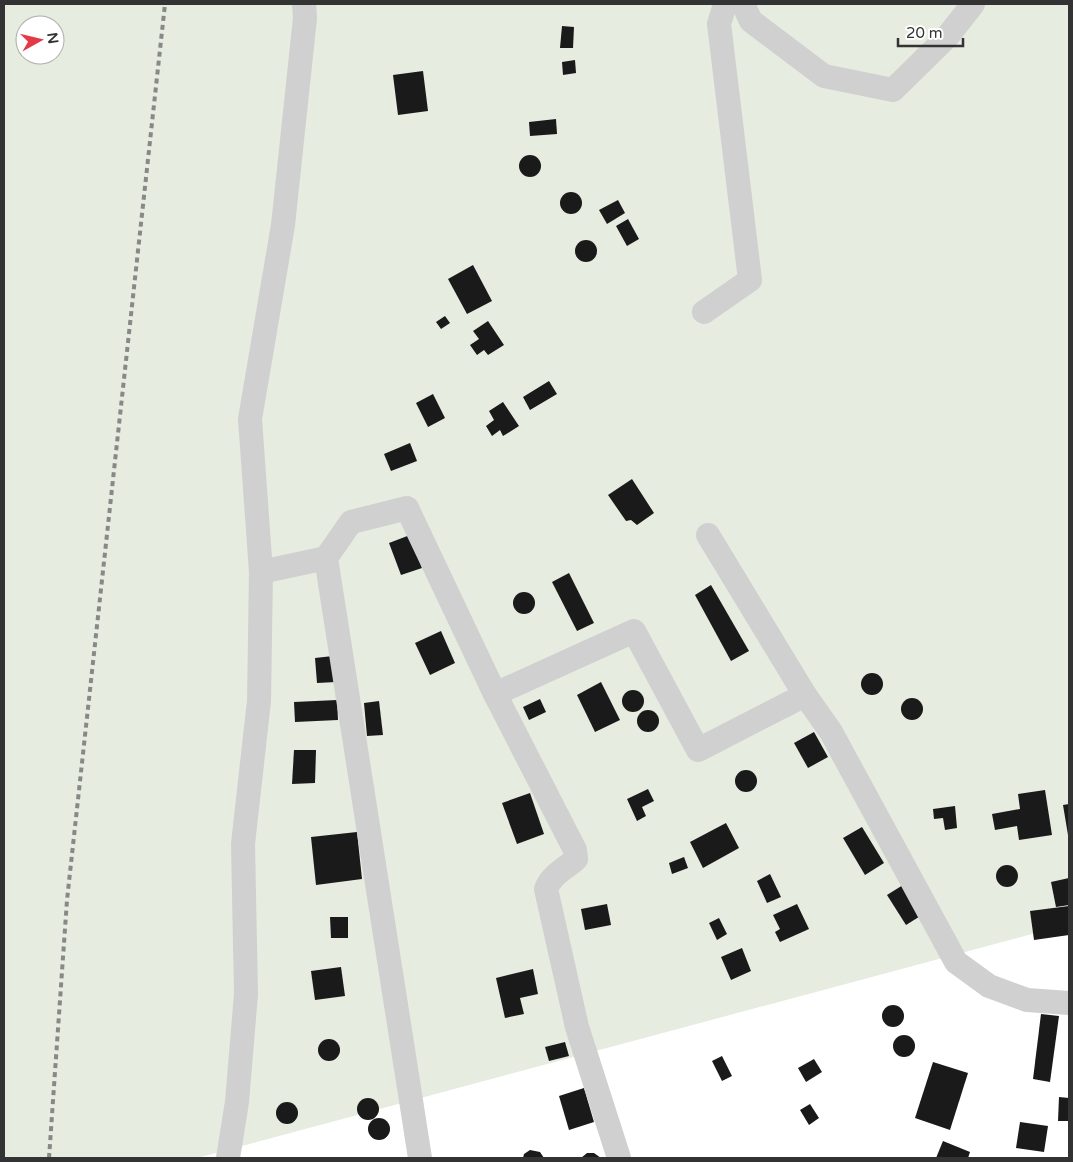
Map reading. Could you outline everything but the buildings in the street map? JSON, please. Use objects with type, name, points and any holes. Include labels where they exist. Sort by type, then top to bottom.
[{"type":"street","points":[[228,1158],[237,1102],[246,994],[243,844],[259,701],[261,572],[250,419],[283,225],[305,18],[304,4]]},
{"type":"street","points":[[704,312],[750,280],[719,24],[725,4]]},
{"type":"street","points":[[743,4],[751,21],[824,76],[893,90],[947,38],[973,4]]},
{"type":"street","points":[[261,572],[326,558],[351,522],[407,508],[495,694],[576,850],[576,859],[554,876],[549,881],[546,889],[577,1027],[619,1158]]},
{"type":"street","points":[[708,535],[831,732],[956,962],[989,986],[1027,1000],[1069,1003]]},
{"type":"street","points":[[326,558],[420,1158]]},
{"type":"street","points":[[495,694],[634,631],[698,750],[806,694]]},
{"type":"shaded area","points":[[4,4],[1069,4],[1069,924],[197,1158],[4,1158]]},
{"type":"railway","points":[[49,1158],[67,900],[165,4]]}]
